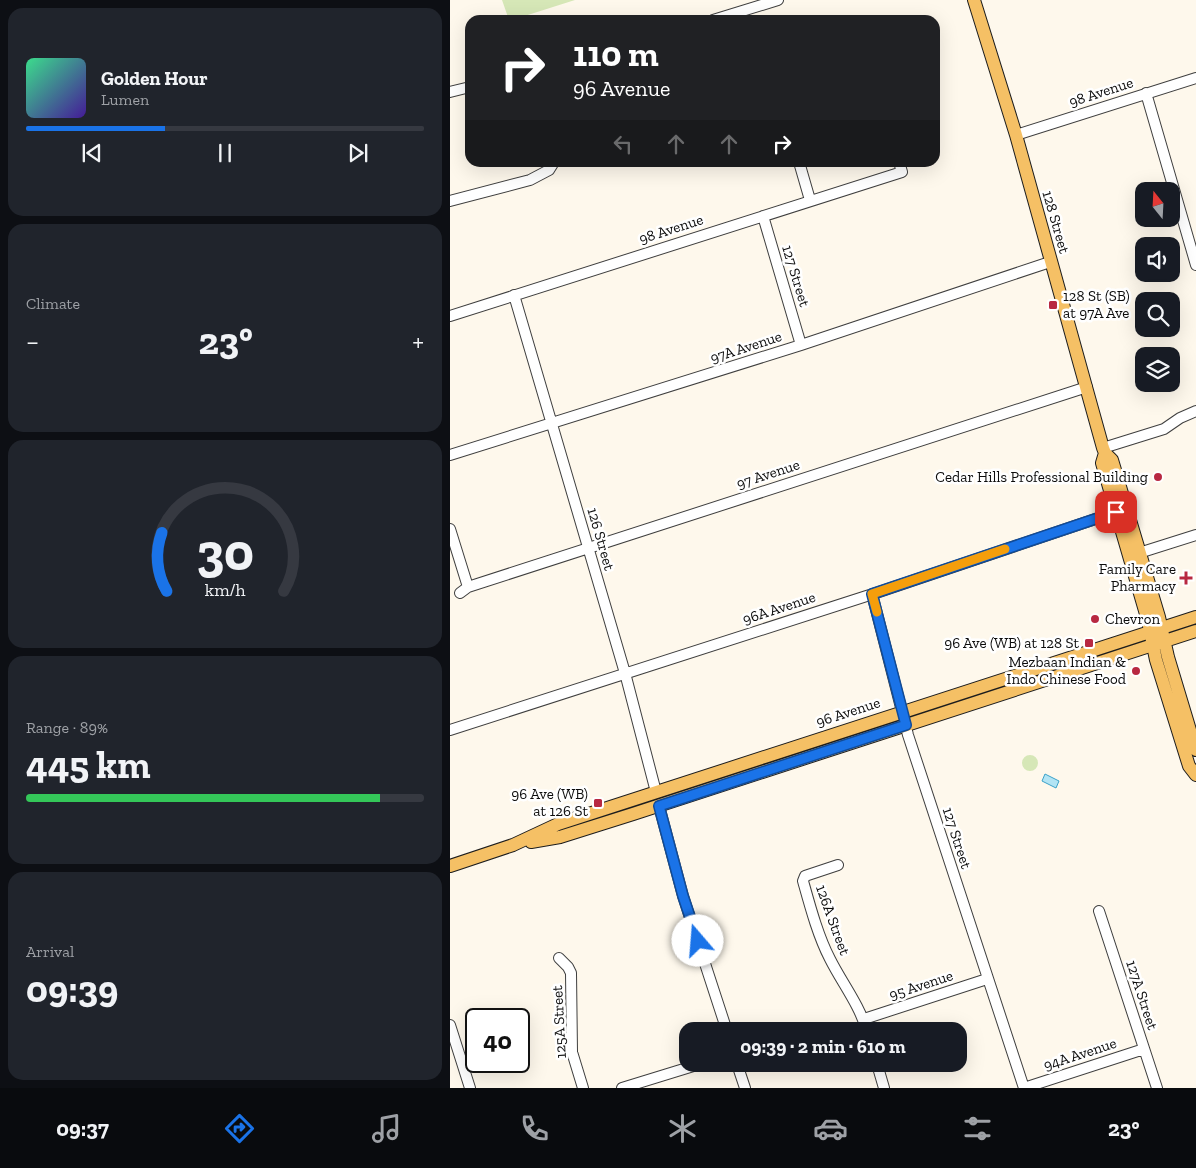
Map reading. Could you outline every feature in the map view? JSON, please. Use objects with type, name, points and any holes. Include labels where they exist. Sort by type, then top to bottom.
[{"type":"main road","name":"128 Street","points":[[974,0],[1016,135],[1050,262],[1087,387],[1104,451],[1102,463],[1116,512],[1156,630]]},
{"type":"main road","name":"128 Street","points":[[1104,451],[1112,460],[1139,553],[1158,643],[1196,750]]},
{"type":"main road","name":"96 Avenue","points":[[513,845],[560,837],[659,806],[904,718],[1156,630],[1196,618]]},
{"type":"main road","name":"96 Avenue","points":[[450,866],[513,845],[558,824],[677,785],[1196,631]]},
{"type":"main road","name":"128 Street","points":[[1158,643],[1156,660],[1189,766],[1196,775]]},
{"type":"main road","points":[[659,806],[662,798],[677,785]]},
{"type":"street","points":[[729,15],[778,0]]},
{"type":"street","name":"98 Avenue","points":[[1016,135],[1196,78]]},
{"type":"street","points":[[450,92],[465,88]]},
{"type":"street","points":[[1146,93],[1196,265]]},
{"type":"street","points":[[450,201],[530,180],[549,170],[551,167]]},
{"type":"street","points":[[800,167],[810,200]]},
{"type":"street","name":"98 Avenue","points":[[450,316],[763,216],[900,167]]},
{"type":"street","name":"127 Street","points":[[763,216],[801,345]]},
{"type":"street","name":"97A Avenue","points":[[450,455],[801,345],[1050,262]]},
{"type":"street","name":"126 Street","points":[[514,295],[625,673],[656,792]]},
{"type":"street","name":"97 Avenue","points":[[450,532],[464,590],[588,548],[1087,387]]},
{"type":"street","points":[[1104,451],[1164,429],[1180,418],[1196,411]]},
{"type":"street","name":"96A Avenue","points":[[450,730],[872,594],[1116,512]]},
{"type":"street","points":[[1139,553],[1196,535]]},
{"type":"street","name":"127 Street","points":[[872,594],[904,718],[1024,1088]]},
{"type":"street","points":[[659,806],[683,896],[724,1022]]},
{"type":"street","name":"126A Street","points":[[838,865],[805,876],[803,881],[824,947],[865,1022]]},
{"type":"street","name":"127A Street","points":[[1099,911],[1157,1088]]},
{"type":"street","name":"125A Street","points":[[559,958],[571,973],[572,1052],[583,1088]]},
{"type":"street","name":"95 Avenue","points":[[864,1019],[988,979]]},
{"type":"street","points":[[450,1025],[470,1088]]},
{"type":"street","name":"94A Avenue","points":[[1024,1088],[1144,1049]]},
{"type":"street","points":[[622,1088],[679,1070]]},
{"type":"street","points":[[740,1072],[745,1088]]},
{"type":"street","points":[[879,1072],[884,1088]]},
{"type":"green space","points":[[502,0],[575,0],[528,15],[507,15]]},
{"type":"green space","points":[[1027,755],[1033,755],[1038,760],[1036,769],[1027,771],[1022,766],[1022,760]]},
{"type":"water","points":[[1045,774],[1059,781],[1056,788],[1042,781]]},
{"type":"slow traffic","points":[[877,612],[872,594],[1005,549]]},
{"type":"place","name":"128 St (SB) at 97A Ave","points":[[1053,305]]},
{"type":"place","name":"Cedar Hills Professional Building","points":[[1158,477]]},
{"type":"place","name":"Family Care Pharmacy","points":[[1186,578]]},
{"type":"place","name":"Chevron","points":[[1095,619]]},
{"type":"place","name":"96 Ave (WB) at 128 St","points":[[1089,643]]},
{"type":"place","name":"Mezbaan Indian & Indo Chinese Food","points":[[1136,671]]},
{"type":"place","name":"96 Ave (WB) at 126 St","points":[[598,803]]},
{"type":"route","points":[[698,941],[683,896],[659,806],[906,725],[872,594],[1116,512]]}]
